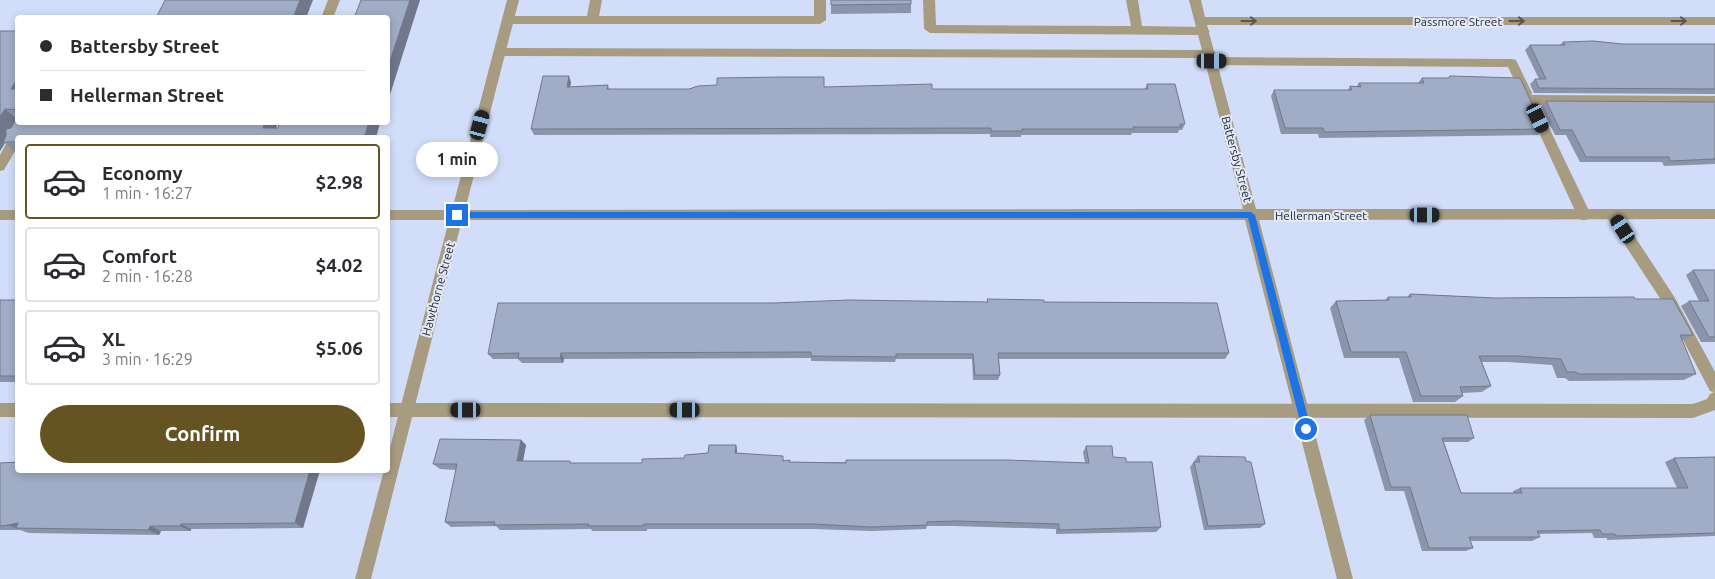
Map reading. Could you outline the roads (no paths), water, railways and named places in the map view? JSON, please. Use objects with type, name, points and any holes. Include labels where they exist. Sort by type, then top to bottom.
[{"type":"street","points":[[328,15],[334,0]]},
{"type":"street","name":"Hawthorne Street","points":[[390,471],[513,0]]},
{"type":"street","points":[[592,20],[596,0]]},
{"type":"street","points":[[508,20],[820,20],[820,0]]},
{"type":"street","points":[[929,0],[930,29],[1138,30],[1202,26]]},
{"type":"street","points":[[1132,0],[1138,30]]},
{"type":"street","name":"Battersby Street","points":[[1195,0],[1345,579]]},
{"type":"street","name":"Passmore Street","points":[[1202,26],[1715,21]]},
{"type":"street","points":[[499,52],[1512,62],[1584,215]]},
{"type":"street","points":[[1530,100],[1715,101]]},
{"type":"street","points":[[0,166],[15,140]]},
{"type":"street","name":"Hellerman Street","points":[[390,215],[1715,214]]},
{"type":"street","points":[[0,215],[15,215]]},
{"type":"street","points":[[1613,215],[1670,302],[1715,386]]},
{"type":"street","points":[[390,410],[1693,411],[1712,404],[1715,399]]},
{"type":"street","points":[[0,410],[15,410]]},
{"type":"street","name":"Hawthorne Street","points":[[362,579],[390,473]]}]
